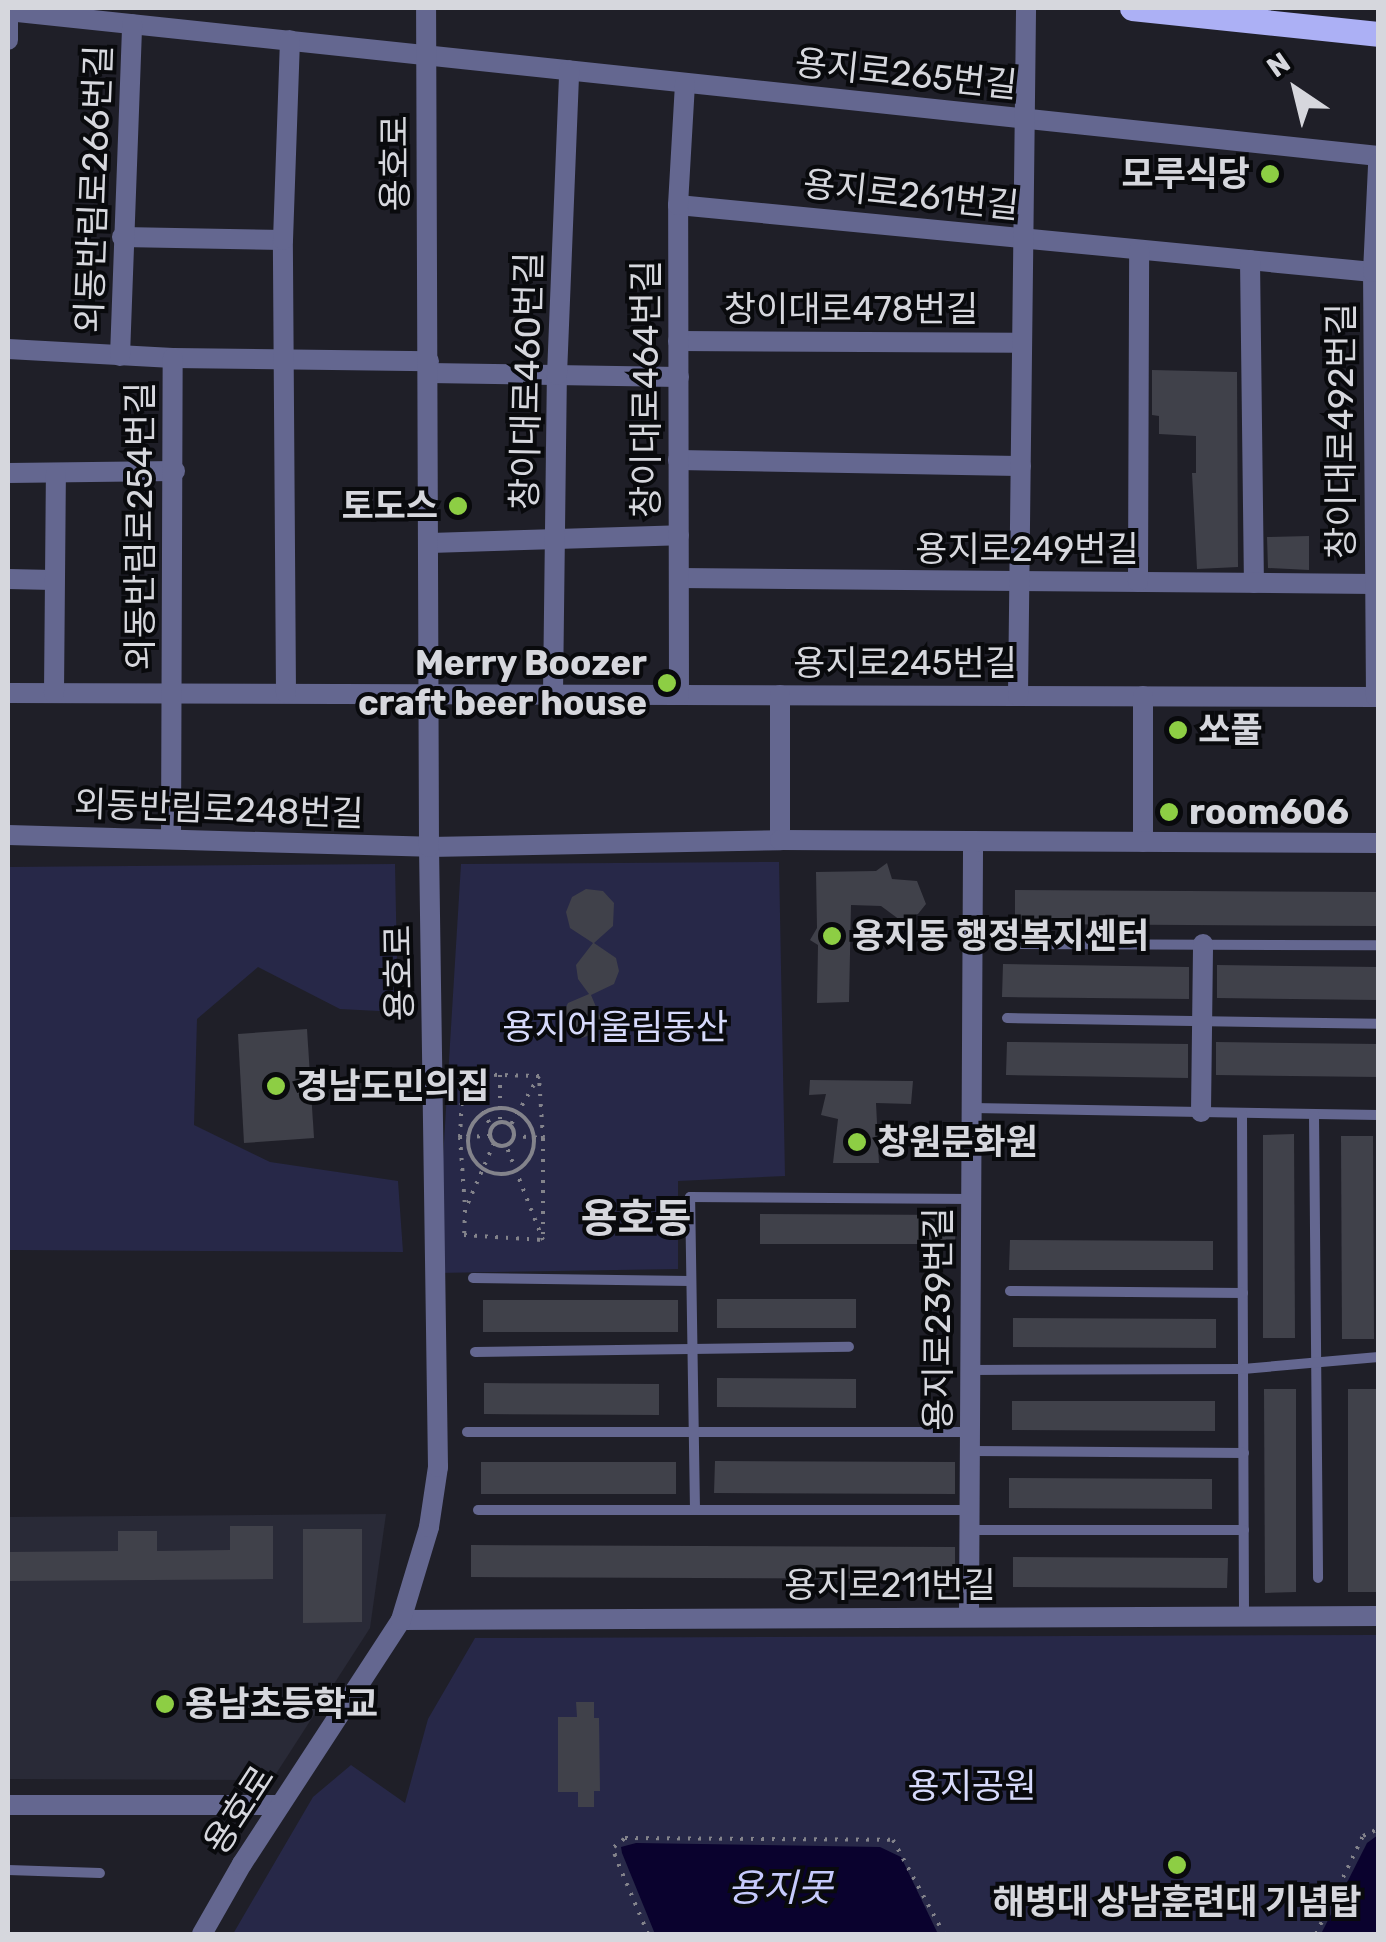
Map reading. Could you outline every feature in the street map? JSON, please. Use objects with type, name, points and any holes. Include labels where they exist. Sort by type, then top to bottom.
[{"type":"main road","points":[[1132,8],[1378,34]]},
{"type":"street","name":"용호로","points":[[202,1934],[280,1805],[401,1620],[428,1527],[438,1467],[429,847],[426,8]]},
{"type":"street","name":"창이대로478번길","points":[[1018,696],[1026,8]]},
{"type":"street","name":"용지로265번길","points":[[8,10],[1378,156]]},
{"type":"street","points":[[8,10],[8,40]]},
{"type":"street","name":"외동반림로266번길","points":[[120,356],[132,24]]},
{"type":"street","points":[[286,693],[283,240],[290,40]]},
{"type":"street","name":"창이대로460번길","points":[[553,694],[558,375],[569,70]]},
{"type":"street","name":"창이대로464번길","points":[[679,695],[678,205],[686,82]]},
{"type":"street","name":"창이대로492번길","points":[[1377,697],[1372,272],[1378,164]]},
{"type":"street","name":"용지로261번길","points":[[678,205],[1372,272]]},
{"type":"street","points":[[122,237],[283,240]]},
{"type":"street","points":[[1138,250],[1138,582]]},
{"type":"street","points":[[1250,260],[1254,583]]},
{"type":"street","name":"창이대로478번길","points":[[678,340],[1022,342]]},
{"type":"street","name":"외동반림로266번길","points":[[8,349],[172,358],[284,358],[558,375],[678,376]]},
{"type":"street","name":"외동반림로254번길","points":[[172,358],[173,693]]},
{"type":"street","points":[[678,460],[1021,466]]},
{"type":"street","points":[[8,472],[175,471]]},
{"type":"street","points":[[54,693],[56,474]]},
{"type":"street","points":[[430,543],[679,535]]},
{"type":"street","name":"용지로249번길","points":[[678,578],[1375,584]]},
{"type":"street","points":[[8,579],[53,580]]},
{"type":"street","name":"외동반림로254번길","points":[[8,692],[431,694]]},
{"type":"street","points":[[171,839],[173,693]]},
{"type":"street","name":"용지로245번길","points":[[431,694],[1377,697]]},
{"type":"street","points":[[780,695],[780,840]]},
{"type":"street","points":[[1142,842],[1143,696]]},
{"type":"street","name":"외동반림로248번길","points":[[8,836],[429,847]]},
{"type":"street","points":[[429,847],[780,840],[1378,843]]},
{"type":"street","name":"용지로239번길","points":[[969,1617],[973,841]]},
{"type":"street","points":[[1201,1112],[1202,944]]},
{"type":"street","name":"용지로211번길","points":[[401,1620],[1378,1616]]},
{"type":"street","points":[[8,1806],[280,1805]]},
{"type":"lane","points":[[1009,944],[1378,945]]},
{"type":"lane","points":[[1007,1018],[1378,1024]]},
{"type":"lane","points":[[972,1108],[1378,1115]]},
{"type":"lane","points":[[1242,1113],[1244,1616]]},
{"type":"lane","points":[[1314,1114],[1318,1578]]},
{"type":"lane","points":[[695,1510],[690,1197],[971,1200]]},
{"type":"lane","points":[[473,1278],[690,1281]]},
{"type":"lane","points":[[1010,1290],[1243,1293]]},
{"type":"lane","points":[[476,1352],[849,1348]]},
{"type":"lane","points":[[970,1370],[1243,1369],[1378,1357]]},
{"type":"lane","points":[[467,1432],[695,1432],[1244,1453]]},
{"type":"lane","points":[[478,1510],[695,1510],[1244,1530]]},
{"type":"lane","points":[[8,1870],[100,1872]]},
{"type":"path","points":[[463,1074],[539,1076]]},
{"type":"path","points":[[463,1074],[492,1128],[490,1136],[494,1143]]},
{"type":"path","points":[[463,1074],[460,1137],[464,1235],[543,1240]]},
{"type":"path","points":[[500,1075],[500,1123]]},
{"type":"path","points":[[513,1136],[510,1126],[539,1076]]},
{"type":"path","points":[[539,1076],[543,1240]]},
{"type":"path","points":[[500,1108],[518,1113],[534,1136],[530,1158],[515,1172],[493,1174],[482,1169],[470,1154],[468,1136],[484,1113],[500,1108]]},
{"type":"path","points":[[492,1128],[500,1123],[510,1126]]},
{"type":"path","points":[[460,1137],[490,1136]]},
{"type":"path","points":[[513,1136],[542,1138]]},
{"type":"path","points":[[506,1145],[513,1136]]},
{"type":"path","points":[[465,1210],[494,1143]]},
{"type":"path","points":[[494,1143],[506,1145]]},
{"type":"path","points":[[506,1145],[543,1240]]},
{"type":"path","points":[[1316,1934],[1364,1836],[1378,1829]]},
{"type":"path","points":[[648,1934],[615,1856],[614,1847],[625,1838],[893,1840],[944,1934]]},
{"type":"shaded area","name":"용남초등학교","points":[[386,1514],[370,1628],[272,1780],[8,1779],[8,1517]]},
{"type":"green space","name":"용지어울림동산","points":[[779,862],[785,1176],[678,1181],[678,1269],[436,1273],[461,864]]},
{"type":"green space","points":[[395,864],[398,1012],[340,1009],[258,967],[197,1019],[194,1125],[270,1162],[398,1181],[403,1252],[8,1250],[8,867]]},
{"type":"green space","name":"용지공원","points":[[1378,1635],[1378,1934],[233,1934],[313,1797],[351,1765],[405,1803],[428,1719],[475,1638]]},
{"type":"water","points":[[1378,1835],[1378,1934],[1321,1934],[1367,1843]]},
{"type":"water","name":"용지못","points":[[636,1843],[880,1847],[901,1857],[938,1934],[655,1934],[622,1853],[621,1847]]},
{"type":"building","points":[[1152,370],[1237,372],[1238,567],[1197,569],[1192,473],[1196,473],[1196,436],[1159,434],[1159,416],[1152,415]]},
{"type":"building","points":[[1309,536],[1309,570],[1268,568],[1267,537]]},
{"type":"building","name":"용지동 행정복지센터","points":[[887,863],[892,879],[917,881],[926,904],[918,914],[900,920],[881,906],[851,905],[849,1002],[817,1003],[818,945],[810,940],[817,928],[816,872],[876,871]]},
{"type":"building","points":[[586,889],[603,891],[614,903],[613,926],[594,943],[616,958],[619,971],[614,984],[591,995],[602,1021],[595,1033],[582,1038],[569,1033],[562,1015],[568,1003],[589,994],[578,979],[576,965],[593,943],[570,928],[566,912],[572,897]]},
{"type":"building","points":[[1015,890],[1378,892],[1378,926],[1015,924]]},
{"type":"building","points":[[1003,964],[1189,967],[1189,999],[1002,997]]},
{"type":"building","points":[[1217,965],[1378,967],[1378,1000],[1217,998]]},
{"type":"building","name":"경남도민의집","points":[[307,1029],[314,1138],[244,1143],[238,1034]]},
{"type":"building","points":[[1007,1042],[1188,1044],[1188,1078],[1006,1075]]},
{"type":"building","points":[[1216,1042],[1378,1044],[1378,1077],[1216,1075]]},
{"type":"building","name":"창원문화원","points":[[810,1080],[913,1081],[911,1104],[876,1103],[879,1163],[833,1163],[838,1119],[821,1115],[826,1094],[809,1095]]},
{"type":"building","points":[[1294,1134],[1295,1338],[1263,1338],[1263,1135]]},
{"type":"building","points":[[1341,1136],[1373,1136],[1374,1339],[1342,1339]]},
{"type":"building","points":[[760,1214],[956,1215],[955,1244],[760,1244]]},
{"type":"building","points":[[1010,1240],[1213,1241],[1213,1270],[1009,1270]]},
{"type":"building","points":[[717,1299],[856,1299],[856,1328],[717,1328]]},
{"type":"building","points":[[483,1300],[678,1300],[678,1332],[483,1332]]},
{"type":"building","points":[[1013,1318],[1216,1319],[1216,1348],[1013,1347]]},
{"type":"building","points":[[717,1378],[856,1379],[856,1408],[717,1407]]},
{"type":"building","points":[[484,1383],[659,1384],[659,1415],[484,1414]]},
{"type":"building","points":[[1264,1389],[1296,1389],[1296,1592],[1265,1593]]},
{"type":"building","points":[[1348,1389],[1378,1389],[1378,1592],[1348,1592]]},
{"type":"building","points":[[1012,1401],[1215,1401],[1215,1431],[1012,1430]]},
{"type":"building","points":[[715,1461],[955,1462],[955,1494],[714,1493]]},
{"type":"building","points":[[481,1462],[676,1462],[676,1494],[481,1494]]},
{"type":"building","points":[[1009,1478],[1212,1479],[1212,1509],[1009,1508]]},
{"type":"building","points":[[230,1526],[273,1526],[273,1579],[8,1581],[8,1552],[118,1551],[118,1531],[157,1531],[157,1551],[230,1550]]},
{"type":"building","points":[[303,1529],[362,1529],[362,1622],[303,1623]]},
{"type":"building","points":[[471,1545],[955,1547],[955,1579],[471,1577]]},
{"type":"building","points":[[1013,1557],[1228,1558],[1227,1588],[1013,1587]]},
{"type":"building","points":[[576,1702],[594,1702],[594,1718],[599,1718],[600,1791],[594,1791],[594,1807],[578,1807],[578,1792],[558,1792],[558,1717],[577,1717]]},
{"type":"place","name":"모루식당","points":[[1270,174]]},
{"type":"place","name":"토도스","points":[[458,506]]},
{"type":"place","name":"Merry Boozer craft beer house","points":[[667,683]]},
{"type":"place","name":"쏘풀","points":[[1178,730]]},
{"type":"place","name":"room606","points":[[1169,812]]},
{"type":"place","name":"용지동 행정복지센터","points":[[832,936]]},
{"type":"place","name":"경남도민의집","points":[[276,1086]]},
{"type":"place","name":"창원문화원","points":[[857,1142]]},
{"type":"place","name":"용남초등학교","points":[[165,1704]]},
{"type":"place","name":"해병대 상남훈련대 기념탑","points":[[1177,1865]]},
{"type":"district","name":"용호동","points":[[636,1219]]}]
